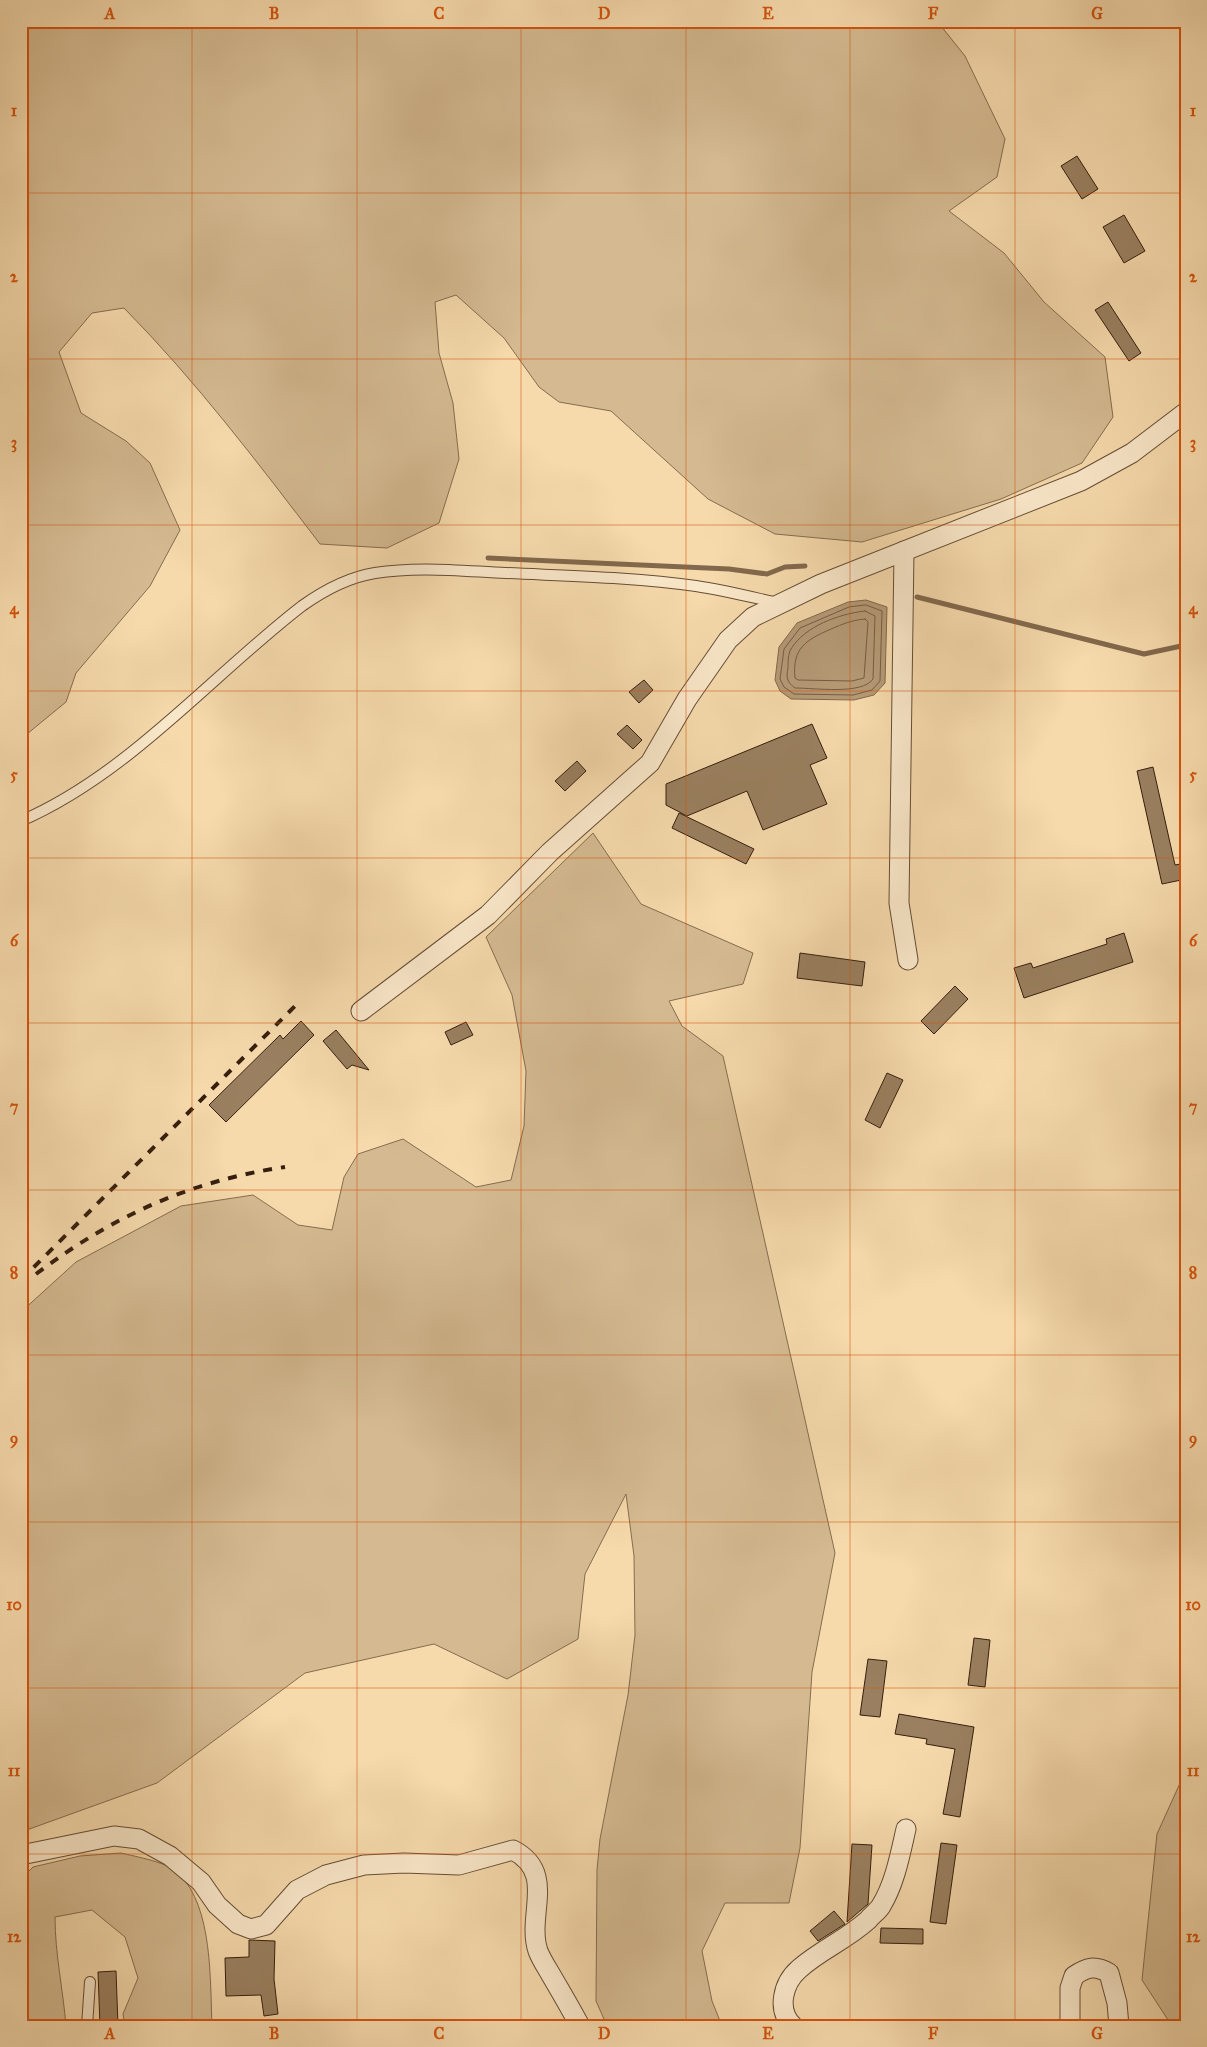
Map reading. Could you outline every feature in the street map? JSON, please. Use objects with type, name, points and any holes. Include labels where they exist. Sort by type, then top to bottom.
[{"type":"street","points":[[361,1011],[488,915],[550,852],[650,763],[687,700],[728,640],[753,616],[821,584],[1081,481],[1132,453],[1186,412]]},
{"type":"street","points":[[904,551],[899,902],[908,960]]},
{"type":"street","points":[[793,2026],[785,2019],[782,2007],[786,1988],[799,1969],[853,1934],[881,1907],[896,1869],[906,1829]]},
{"type":"street","points":[[21,1854],[114,1836],[139,1840],[170,1856],[201,1882],[217,1905],[238,1924],[251,1929],[266,1925],[297,1890],[326,1875],[364,1865],[404,1863],[460,1865],[514,1850],[526,1856],[534,1866],[538,1884],[535,1933],[538,1952],[580,2026]]},
{"type":"street","points":[[1070,2026],[1070,1988],[1074,1976],[1090,1967],[1099,1968],[1109,1973],[1117,2003],[1119,2026]]},
{"type":"lane","points":[[21,820],[54,806],[133,753],[191,700],[304,605],[340,584],[374,573],[422,569],[558,575],[696,586],[780,603]]},
{"type":"lane","points":[[87,2026],[90,1982]]},
{"type":"shaded area","points":[[21,21],[937,21],[965,56],[1005,139],[997,177],[949,211],[1004,253],[1044,302],[1105,357],[1113,417],[1082,463],[1001,499],[862,542],[775,534],[708,499],[611,411],[559,402],[539,387],[504,338],[456,295],[435,302],[439,353],[453,403],[459,459],[439,523],[387,548],[320,544],[201,393],[124,308],[92,313],[59,352],[81,413],[126,441],[150,463],[180,530],[150,586],[76,673],[66,702],[27,734],[28,771],[21,772]]},
{"type":"shaded area","points":[[593,833],[641,904],[753,953],[743,984],[669,1001],[682,1026],[723,1056],[835,1553],[812,1672],[800,1848],[789,1903],[725,1903],[702,1951],[712,2001],[722,2026],[607,2026],[596,2001],[597,1870],[600,1839],[628,1695],[635,1635],[634,1556],[626,1494],[585,1574],[578,1639],[507,1679],[434,1644],[305,1673],[157,1783],[21,1832],[21,1312],[76,1262],[181,1206],[253,1195],[298,1225],[332,1230],[344,1177],[358,1154],[403,1139],[476,1187],[511,1180],[524,1126],[526,1071],[512,995],[486,937]]},
{"type":"shaded area","points":[[1186,1770],[1186,2026],[1172,2026],[1142,1980],[1157,1834]]},
{"type":"shaded area","points":[[121,1853],[152,1860],[168,1866],[179,1874],[190,1888],[198,1905],[208,1945],[212,2026],[125,2026],[123,2014],[138,1978],[125,1937],[92,1910],[55,1917],[56,1944],[66,2026],[21,2026],[21,1879],[33,1867],[80,1856]]},
{"type":"water","points":[[866,600],[887,607],[885,683],[874,695],[854,700],[791,699],[780,691],[775,680],[779,647],[797,623],[848,602]]},
{"type":"building","points":[[1077,156],[1098,189],[1082,199],[1061,166]]},
{"type":"building","points":[[1124,215],[1145,251],[1124,263],[1103,227]]},
{"type":"building","points":[[1108,302],[1141,353],[1129,361],[1095,310]]},
{"type":"building","points":[[644,680],[653,690],[639,703],[629,692]]},
{"type":"building","points":[[812,724],[827,758],[810,765],[827,804],[763,830],[747,791],[687,816],[666,805],[666,784]]},
{"type":"building","points":[[627,725],[642,740],[633,749],[617,734]]},
{"type":"building","points":[[577,761],[586,771],[565,791],[555,781]]},
{"type":"building","points":[[1153,767],[1175,865],[1186,863],[1186,879],[1162,884],[1137,771]]},
{"type":"building","points":[[679,813],[754,849],[746,864],[672,828]]},
{"type":"building","points":[[1124,933],[1133,962],[1024,998],[1014,968],[1031,963],[1033,968],[1107,944],[1106,939]]},
{"type":"building","points":[[800,953],[865,962],[862,986],[797,978]]},
{"type":"building","points":[[955,986],[968,999],[934,1034],[921,1021]]},
{"type":"building","points":[[301,1021],[314,1035],[226,1122],[209,1105],[280,1035],[283,1039]]},
{"type":"building","points":[[466,1022],[473,1035],[451,1045],[445,1032]]},
{"type":"building","points":[[336,1030],[369,1070],[352,1065],[347,1069],[323,1041]]},
{"type":"building","points":[[887,1073],[903,1080],[880,1128],[865,1120]]},
{"type":"building","points":[[974,1638],[990,1640],[985,1687],[968,1685]]},
{"type":"building","points":[[868,1659],[887,1661],[880,1717],[860,1715]]},
{"type":"building","points":[[899,1714],[974,1727],[960,1817],[943,1814],[955,1749],[926,1744],[927,1739],[895,1734]]},
{"type":"building","points":[[941,1843],[957,1845],[946,1924],[930,1922]]},
{"type":"building","points":[[852,1844],[872,1845],[868,1904],[847,1922]]},
{"type":"building","points":[[834,1911],[845,1924],[818,1941],[810,1931]]},
{"type":"building","points":[[881,1928],[923,1929],[923,1944],[880,1943]]},
{"type":"building","points":[[249,1940],[275,1941],[274,1979],[278,2014],[264,2016],[261,1995],[226,1996],[225,1958],[249,1957]]},
{"type":"building","points":[[116,1971],[118,2026],[100,2026],[98,1972]]},
{"type":"waterway","points":[[488,558],[729,569],[767,574],[785,567],[805,566]]},
{"type":"waterway","points":[[917,597],[1144,654],[1186,645]]},
{"type":"railway","points":[[21,1280],[297,1004]]},
{"type":"railway","points":[[36,1274],[94,1235],[154,1204],[217,1181],[285,1167]]}]
